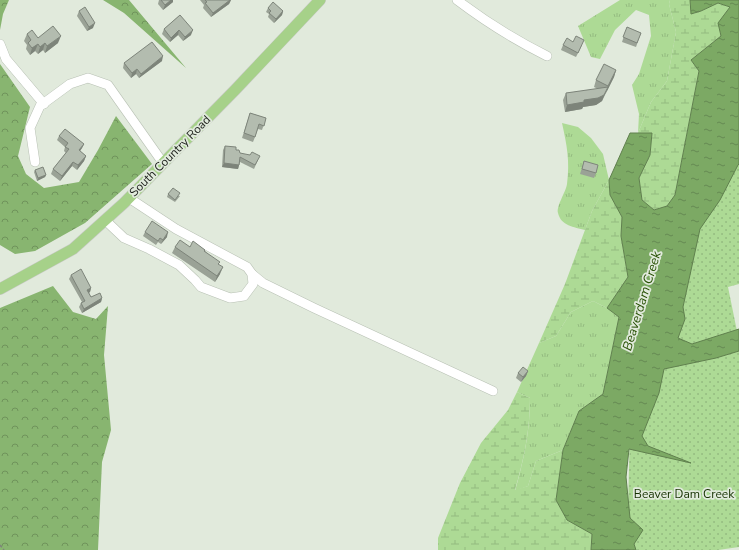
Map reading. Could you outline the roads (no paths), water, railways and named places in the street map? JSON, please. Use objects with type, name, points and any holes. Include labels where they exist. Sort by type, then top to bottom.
[{"type":"main road","name":"South Country Road","points":[[0,289],[73,249],[129,198],[235,90],[320,0]]},
{"type":"lane","points":[[457,0],[487,22],[520,43],[547,56]]},
{"type":"lane","points":[[0,44],[6,59],[44,104]]},
{"type":"lane","points":[[35,162],[30,128],[40,106],[70,84],[88,78],[108,85],[163,163]]},
{"type":"lane","points":[[129,198],[176,229],[247,267],[252,274],[263,283],[493,391]]},
{"type":"lane","points":[[105,220],[124,238],[179,265],[201,287],[230,298],[244,296],[253,284],[252,274]]},
{"type":"water","name":"Beaverdam Creek","points":[[690,0],[739,0],[739,164],[720,200],[700,229],[683,307],[685,319],[678,338],[692,344],[739,329],[739,351],[716,358],[664,369],[659,393],[642,436],[648,446],[691,463],[629,449],[626,477],[630,518],[643,530],[634,544],[636,550],[591,550],[592,534],[567,520],[556,500],[563,450],[579,411],[603,394],[619,317],[607,308],[628,277],[621,236],[622,217],[610,195],[609,180],[630,133],[652,133],[650,155],[639,178],[642,200],[654,210],[667,206],[675,195],[699,71],[691,60],[721,36],[718,23],[730,7],[718,3],[691,14]]},
{"type":"park label","name":"Beaver Dam Creek","points":[[684,494]]}]
